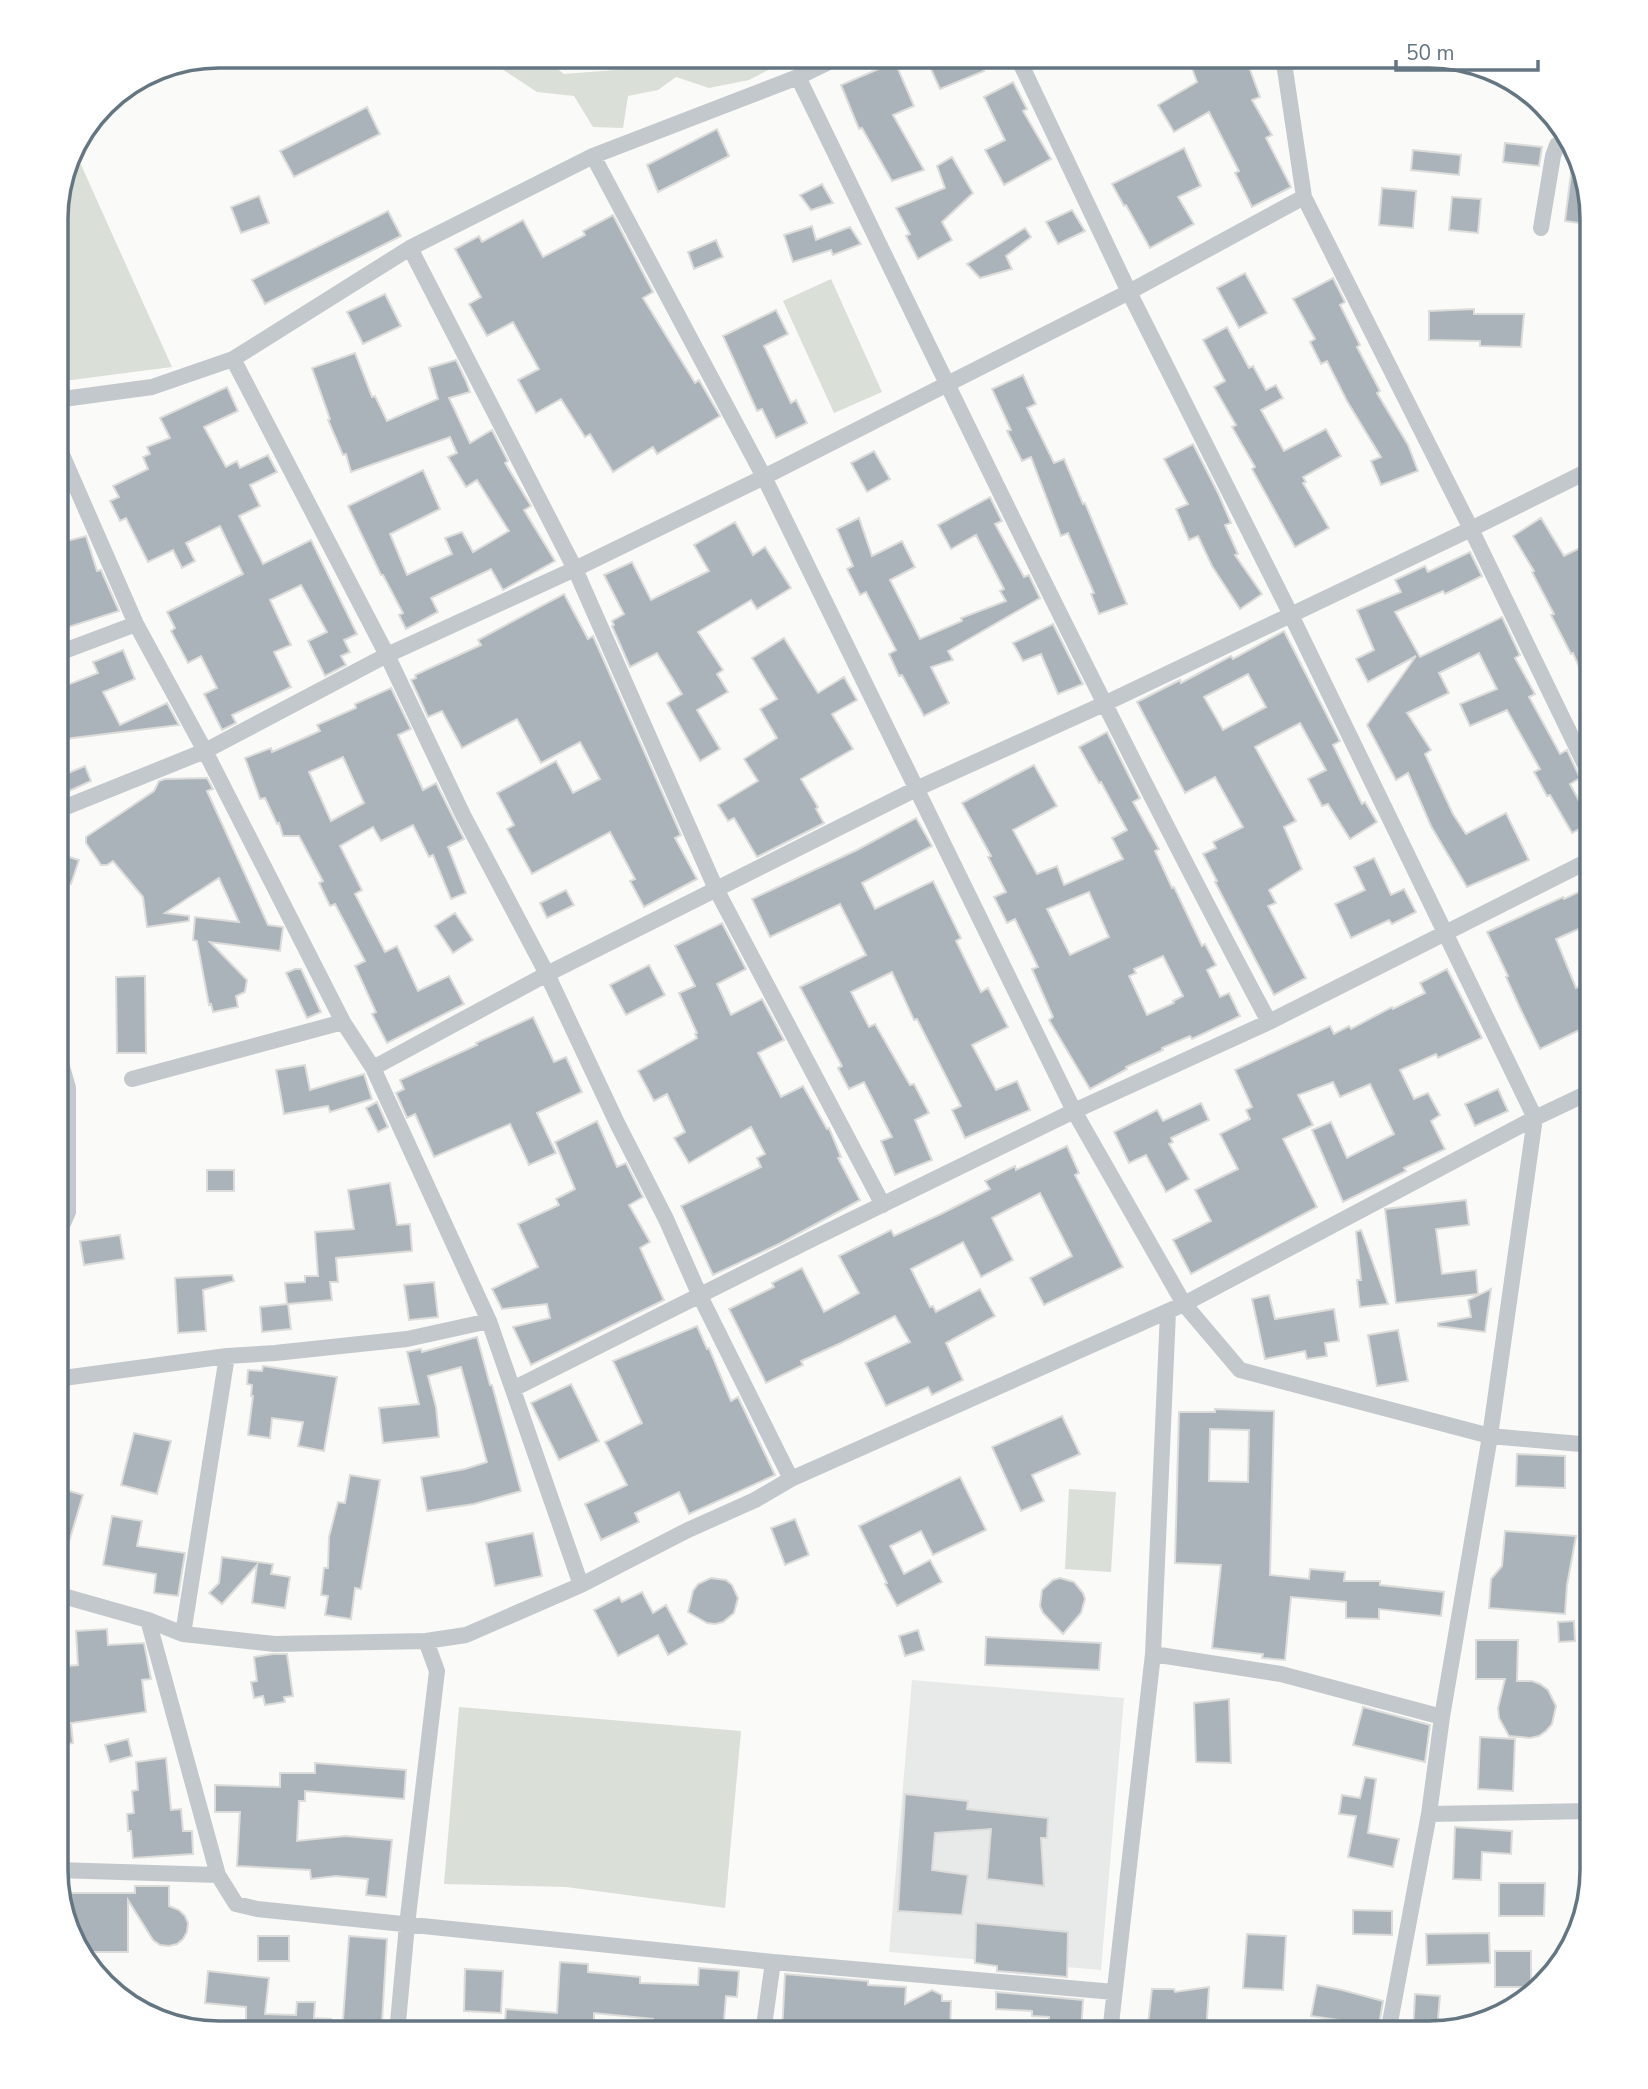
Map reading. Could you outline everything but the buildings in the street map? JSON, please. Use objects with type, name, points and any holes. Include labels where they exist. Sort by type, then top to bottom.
[{"type":"street","points":[[69,398],[152,387],[233,359],[410,248],[593,156],[814,69]]},
{"type":"street","points":[[1023,69],[1129,292],[1291,615],[1535,1118],[1490,1436],[1442,1717],[1429,1814],[1390,2021]]},
{"type":"street","points":[[1285,69],[1304,197],[1471,529],[1580,754]]},
{"type":"street","points":[[798,77],[1104,704],[1269,1022]]},
{"type":"street","points":[[1541,228],[1553,156],[1559,144]]},
{"type":"street","points":[[593,156],[764,477],[1074,1111],[1184,1304],[1240,1370],[1490,1436],[1580,1444]]},
{"type":"street","points":[[69,806],[205,751],[387,655],[575,569],[764,477],[1129,292],[1304,197]]},
{"type":"street","points":[[410,248],[575,569],[716,889],[883,1205]]},
{"type":"street","points":[[233,359],[387,655],[463,815],[547,974],[618,1125],[666,1219],[699,1296],[792,1479]]},
{"type":"street","points":[[69,470],[136,624],[205,751],[343,1022],[373,1069],[489,1321],[581,1585]]},
{"type":"street","points":[[373,1069],[547,974],[916,789],[1104,704],[1580,475]]},
{"type":"street","points":[[69,649],[136,624]]},
{"type":"street","points":[[513,1389],[1074,1111],[1269,1022],[1580,865]]},
{"type":"street","points":[[132,1079],[343,1022]]},
{"type":"street","points":[[68,1597],[148,1620],[183,1634],[275,1644],[426,1641],[466,1635],[581,1585],[688,1530],[755,1500],[792,1479],[1168,1312],[1580,1097]]},
{"type":"street","points":[[1111,2021],[1153,1654],[1168,1312]]},
{"type":"street","points":[[68,1377],[227,1356],[407,1339],[489,1321]]},
{"type":"street","points":[[183,1634],[227,1356]]},
{"type":"street","points":[[148,1620],[218,1875],[236,1904],[257,1909],[773,1962],[1114,1992]]},
{"type":"street","points":[[398,2021],[437,1671],[426,1641]]},
{"type":"street","points":[[1153,1654],[1281,1674],[1442,1717]]},
{"type":"street","points":[[1429,1814],[1580,1811]]},
{"type":"street","points":[[68,1870],[218,1875]]},
{"type":"street","points":[[765,2021],[773,1962]]},
{"type":"shaded area","points":[[502,69],[558,69],[564,74],[627,69],[770,69],[749,80],[709,88],[676,77],[658,90],[628,96],[623,128],[593,127],[574,96],[537,92]]},
{"type":"shaded area","points":[[80,162],[172,367],[69,380],[69,210],[73,180]]},
{"type":"shaded area","points":[[831,279],[882,392],[834,413],[783,301]]},
{"type":"shaded area","points":[[1069,1489],[1116,1492],[1111,1572],[1065,1569]]},
{"type":"shaded area","points":[[912,1680],[1124,1698],[1101,1970],[889,1952]]},
{"type":"shaded area","points":[[459,1707],[741,1731],[725,1908],[566,1887],[444,1884]]}]
